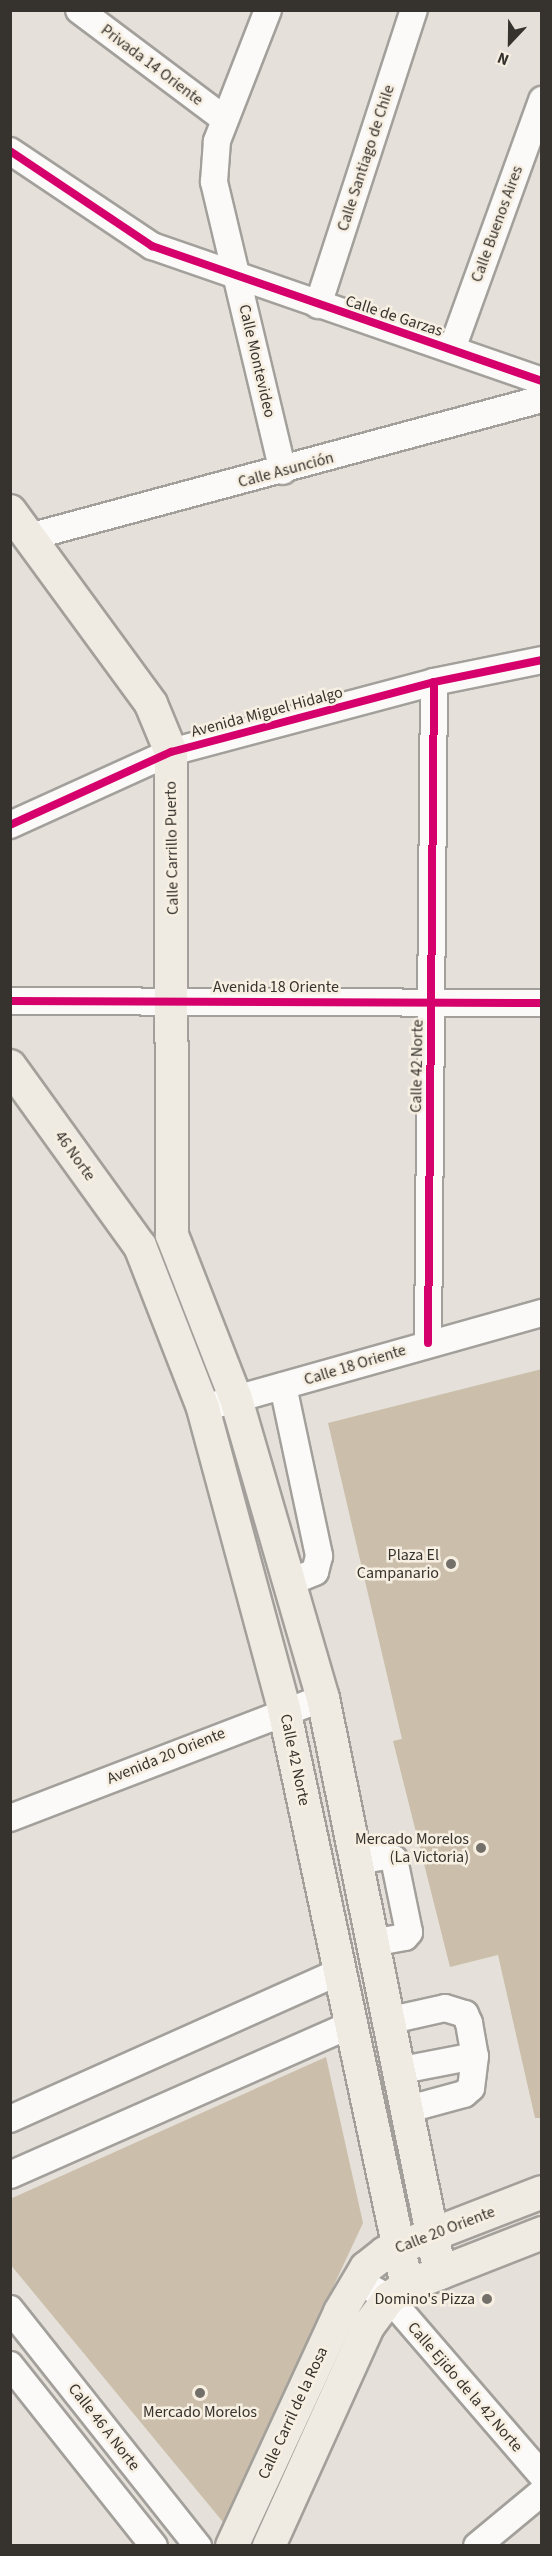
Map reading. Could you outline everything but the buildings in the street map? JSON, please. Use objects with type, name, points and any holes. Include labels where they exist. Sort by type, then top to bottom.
[{"type":"main road","name":"Calle Carrillo Puerto","points":[[10,511],[151,704],[171,752],[174,1000],[172,1235]]},
{"type":"main road","name":"46 Norte","points":[[10,1066],[140,1246]]},
{"type":"main road","points":[[140,1246],[172,1235],[236,1399],[290,1582],[323,1698],[430,2236],[440,2273]]},
{"type":"main road","name":"Calle 42 Norte","points":[[140,1246],[203,1408],[284,1709],[397,2248],[398,2292]]},
{"type":"main road","name":"Calle 20 Oriente","points":[[358,2281],[374,2260],[397,2248],[542,2193]]},
{"type":"main road","points":[[398,2292],[542,2233]]},
{"type":"main road","name":"Calle Carril de la Rosa","points":[[232,2546],[358,2281]]},
{"type":"main road","name":"Calle Carril de la Rosa","points":[[269,2546],[369,2325],[398,2292]]},
{"type":"street","name":"Privada 14 Oriente","points":[[79,10],[224,119]]},
{"type":"street","name":"Calle Montevideo","points":[[268,10],[224,119],[214,182],[283,471]]},
{"type":"street","name":"Calle Santiago de Chile","points":[[318,305],[414,10]]},
{"type":"street","name":"Calle Buenos Aires","points":[[452,349],[542,100]]},
{"type":"street","name":"Calle de Garzas","points":[[10,151],[129,234],[238,279],[542,381]]},
{"type":"street","name":"Calle Asunción","points":[[29,537],[283,471],[542,399]]},
{"type":"street","name":"Avenida Miguel Hidalgo","points":[[10,825],[171,752],[434,682],[542,660]]},
{"type":"street","name":"Calle 42 Norte","points":[[428,1342],[434,682]]},
{"type":"street","name":"Avenida 18 Oriente","points":[[10,1000],[542,1003]]},
{"type":"street","name":"Calle 18 Oriente","points":[[203,1408],[428,1342],[542,1313]]},
{"type":"street","points":[[283,1386],[319,1556],[315,1572],[290,1582]]},
{"type":"street","name":"Avenida 20 Oriente","points":[[12,1809],[284,1709],[323,1698]]},
{"type":"street","points":[[10,2119],[339,1972]]},
{"type":"street","points":[[387,2021],[456,2009],[469,2023],[475,2056],[475,2078],[464,2094],[405,2110]]},
{"type":"street","points":[[10,2175],[350,2025]]},
{"type":"street","points":[[397,2071],[475,2056]]},
{"type":"street","name":"Calle Ejido de la 42 Norte","points":[[358,2281],[398,2292],[542,2475]]},
{"type":"street","name":"Calle 46 A Norte","points":[[10,2309],[198,2546]]},
{"type":"street","points":[[17,2373],[52,2362]]},
{"type":"street","name":"Calle 46 A Norte","points":[[17,2373],[154,2546]]},
{"type":"street","points":[[477,2546],[542,2492]]},
{"type":"cycle path","points":[[10,151],[152,246],[542,381]]},
{"type":"cycle path","points":[[10,825],[171,752],[434,682],[542,660]]},
{"type":"cycle path","points":[[428,1343],[434,682]]},
{"type":"cycle path","points":[[10,1001],[542,1003]]},
{"type":"place","name":"Plaza El Campanario","points":[[451,1564]]},
{"type":"place","name":"Mercado Morelos (La Victoria)","points":[[481,1848]]},
{"type":"place","name":"Domino's Pizza","points":[[487,2299]]},
{"type":"place","name":"Mercado Morelos","points":[[200,2393]]}]
